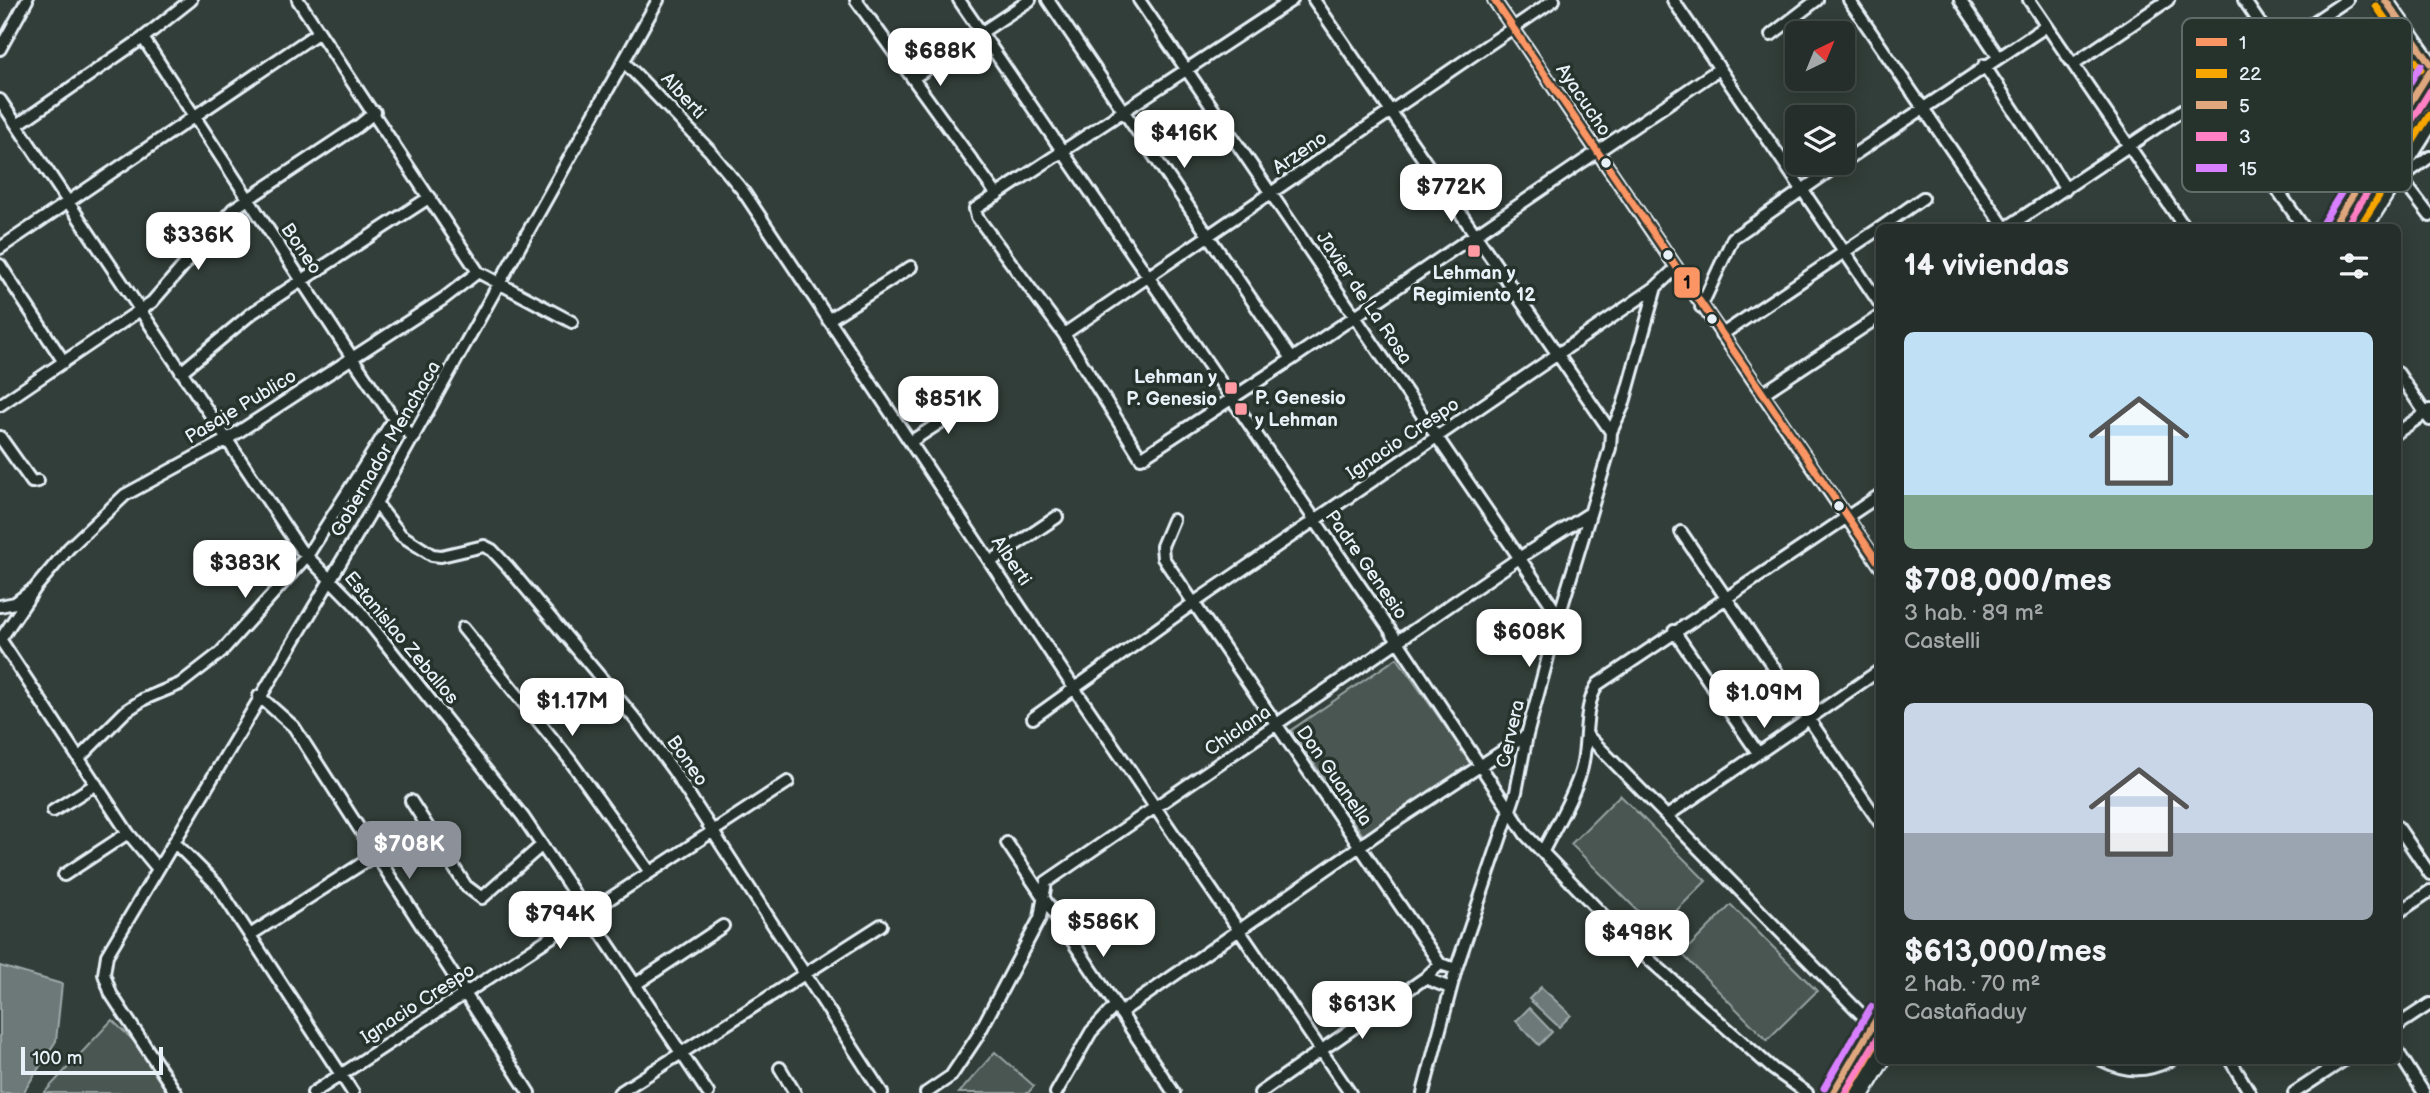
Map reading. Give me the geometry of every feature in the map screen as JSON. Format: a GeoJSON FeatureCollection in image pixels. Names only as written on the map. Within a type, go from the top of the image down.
{"type":"FeatureCollection","features":[{"type":"Feature","properties":{"kind":"main road"},"geometry":{"type":"LineString","coordinates":[[2412,101],[2430,71]]}},
{"type":"Feature","properties":{"kind":"main road"},"geometry":{"type":"LineString","coordinates":[[2412,152],[2430,120]]}},
{"type":"Feature","properties":{"kind":"main road"},"geometry":{"type":"LineString","coordinates":[[2335,224],[2355,192]]}},
{"type":"Feature","properties":{"kind":"main road"},"geometry":{"type":"LineString","coordinates":[[2365,224],[2387,192]]}},
{"type":"Feature","properties":{"kind":"main road"},"geometry":{"type":"LineString","coordinates":[[1833,1093],[1876,1017]]}},
{"type":"Feature","properties":{"kind":"main road"},"geometry":{"type":"LineString","coordinates":[[1860,1093],[1877,1064]]}},
{"type":"Feature","properties":{"kind":"street"},"geometry":{"type":"LineString","coordinates":[[0,49],[27,0]]}},
{"type":"Feature","properties":{"kind":"street"},"geometry":{"type":"LineString","coordinates":[[17,125],[143,38],[191,0]]}},
{"type":"Feature","properties":{"kind":"street"},"geometry":{"type":"LineString","coordinates":[[298,0],[478,272],[572,322]]}},
{"type":"Feature","properties":{"kind":"street"},"geometry":{"type":"LineString","coordinates":[[306,12],[312,0]]}},
{"type":"Feature","properties":{"kind":"street","name":"Gobernador Menchaca"},"geometry":{"type":"LineString","coordinates":[[176,1093],[107,985],[104,974],[107,954],[414,438],[658,0]]}},
{"type":"Feature","properties":{"kind":"street"},"geometry":{"type":"LineString","coordinates":[[856,0],[997,195]]}},
{"type":"Feature","properties":{"kind":"street","name":"Padre Genesio"},"geometry":{"type":"LineString","coordinates":[[959,0],[1510,806],[1526,835],[1627,940],[1773,1069],[1807,1093]]}},
{"type":"Feature","properties":{"kind":"street"},"geometry":{"type":"LineString","coordinates":[[913,78],[1030,0]]}},
{"type":"Feature","properties":{"kind":"street"},"geometry":{"type":"LineString","coordinates":[[1048,0],[1292,359]]}},
{"type":"Feature","properties":{"kind":"street","name":"Javier de La Rosa"},"geometry":{"type":"LineString","coordinates":[[1139,0],[1559,615]]}},
{"type":"Feature","properties":{"kind":"street"},"geometry":{"type":"LineString","coordinates":[[1292,0],[1125,113],[975,209],[977,217],[1064,334],[1141,458],[1292,359],[1719,69]]}},
{"type":"Feature","properties":{"kind":"street"},"geometry":{"type":"LineString","coordinates":[[1314,0],[1611,432]]}},
{"type":"Feature","properties":{"kind":"street","name":"Ayacucho"},"geometry":{"type":"LineString","coordinates":[[1494,0],[1876,560]]}},
{"type":"Feature","properties":{"kind":"street","name":"Arzeno"},"geometry":{"type":"LineString","coordinates":[[1064,334],[1554,0]]}},
{"type":"Feature","properties":{"kind":"street"},"geometry":{"type":"LineString","coordinates":[[1673,0],[1876,298]]}},
{"type":"Feature","properties":{"kind":"street"},"geometry":{"type":"LineString","coordinates":[[1770,34],[1817,0]]}},
{"type":"Feature","properties":{"kind":"street"},"geometry":{"type":"LineString","coordinates":[[1849,0],[2003,224]]}},
{"type":"Feature","properties":{"kind":"street"},"geometry":{"type":"LineString","coordinates":[[1960,0],[1998,56]]}},
{"type":"Feature","properties":{"kind":"street"},"geometry":{"type":"LineString","coordinates":[[2029,0],[2182,224]]}},
{"type":"Feature","properties":{"kind":"street"},"geometry":{"type":"LineString","coordinates":[[2073,64],[2168,0]]}},
{"type":"Feature","properties":{"kind":"street"},"geometry":{"type":"LineString","coordinates":[[2244,0],[2257,18]]}},
{"type":"Feature","properties":{"kind":"street"},"geometry":{"type":"LineString","coordinates":[[2320,18],[2347,0]]}},
{"type":"Feature","properties":{"kind":"street"},"geometry":{"type":"LineString","coordinates":[[2385,0],[2398,18]]}},
{"type":"Feature","properties":{"kind":"street"},"geometry":{"type":"LineString","coordinates":[[1855,153],[2045,27]]}},
{"type":"Feature","properties":{"kind":"street"},"geometry":{"type":"LineString","coordinates":[[0,248],[319,32]]}},
{"type":"Feature","properties":{"kind":"street","name":"Boneo"},"geometry":{"type":"LineString","coordinates":[[143,38],[192,117],[353,359],[394,418],[414,438]]}},
{"type":"Feature","properties":{"kind":"street"},"geometry":{"type":"LineString","coordinates":[[2412,38],[2430,63]]}},
{"type":"Feature","properties":{"kind":"street","name":"Alberti"},"geometry":{"type":"LineString","coordinates":[[625,62],[710,150],[738,184],[1074,688],[1350,1093]]}},
{"type":"Feature","properties":{"kind":"street"},"geometry":{"type":"LineString","coordinates":[[1984,65],[2066,189]]}},
{"type":"Feature","properties":{"kind":"street","name":"Estanislao Zeballos"},"geometry":{"type":"LineString","coordinates":[[0,100],[226,440],[307,556],[355,606],[542,845],[708,1093]]}},
{"type":"Feature","properties":{"kind":"street"},"geometry":{"type":"LineString","coordinates":[[0,405],[152,302],[222,221],[246,199],[358,127],[374,112]]}},
{"type":"Feature","properties":{"kind":"street"},"geometry":{"type":"LineString","coordinates":[[2012,224],[2182,112]]}},
{"type":"Feature","properties":{"kind":"street"},"geometry":{"type":"LineString","coordinates":[[2412,167],[2430,156]]}},
{"type":"Feature","properties":{"kind":"street"},"geometry":{"type":"LineString","coordinates":[[1701,307],[1733,238],[1823,175]]}},
{"type":"Feature","properties":{"kind":"street"},"geometry":{"type":"LineString","coordinates":[[2412,190],[2428,209]]}},
{"type":"Feature","properties":{"kind":"street"},"geometry":{"type":"LineString","coordinates":[[2279,192],[2301,224]]}},
{"type":"Feature","properties":{"kind":"street"},"geometry":{"type":"LineString","coordinates":[[181,372],[251,313],[430,197]]}},
{"type":"Feature","properties":{"kind":"street"},"geometry":{"type":"LineString","coordinates":[[1886,224],[1923,198]]}},
{"type":"Feature","properties":{"kind":"street"},"geometry":{"type":"LineString","coordinates":[[1721,335],[1876,231]]}},
{"type":"Feature","properties":{"kind":"street"},"geometry":{"type":"LineString","coordinates":[[0,265],[64,362]]}},
{"type":"Feature","properties":{"kind":"street"},"geometry":{"type":"LineString","coordinates":[[828,320],[911,267]]}},
{"type":"Feature","properties":{"kind":"street"},"geometry":{"type":"LineString","coordinates":[[1656,287],[1675,269]]}},
{"type":"Feature","properties":{"kind":"street","name":"Pasaje Publico"},"geometry":{"type":"LineString","coordinates":[[0,640],[36,587],[69,548],[125,495],[226,440],[353,359],[478,272]]}},
{"type":"Feature","properties":{"kind":"street","name":"Ignacio Crespo"},"geometry":{"type":"LineString","coordinates":[[1033,718],[1192,604],[1656,287]]}},
{"type":"Feature","properties":{"kind":"street","name":"Cervera"},"geometry":{"type":"LineString","coordinates":[[1423,1093],[1450,988],[1510,806],[1559,615],[1610,448],[1611,432],[1623,406],[1656,287]]}},
{"type":"Feature","properties":{"kind":"street"},"geometry":{"type":"LineString","coordinates":[[1762,394],[1876,319]]}},
{"type":"Feature","properties":{"kind":"street"},"geometry":{"type":"LineString","coordinates":[[2401,377],[2429,414],[2401,430]]}},
{"type":"Feature","properties":{"kind":"street"},"geometry":{"type":"LineString","coordinates":[[910,442],[970,403]]}},
{"type":"Feature","properties":{"kind":"street"},"geometry":{"type":"LineString","coordinates":[[79,758],[126,711],[201,671],[307,556],[394,418]]}},
{"type":"Feature","properties":{"kind":"street"},"geometry":{"type":"LineString","coordinates":[[0,437],[23,473],[32,482],[38,481]]}},
{"type":"Feature","properties":{"kind":"street"},"geometry":{"type":"LineString","coordinates":[[1543,851],[1580,774],[1588,736],[1589,704],[1598,684],[1876,498]]}},
{"type":"Feature","properties":{"kind":"street","name":"Boneo"},"geometry":{"type":"LineString","coordinates":[[376,503],[401,534],[432,555],[441,556],[484,546],[492,550],[637,721],[714,831],[882,1093]]}},
{"type":"Feature","properties":{"kind":"street","name":"Chiclana"},"geometry":{"type":"LineString","coordinates":[[926,1093],[951,1076],[976,1037],[1040,918],[1046,883],[1519,558],[1590,513]]}},
{"type":"Feature","properties":{"kind":"street"},"geometry":{"type":"LineString","coordinates":[[990,562],[1057,517]]}},
{"type":"Feature","properties":{"kind":"street","name":"Don Guanella"},"geometry":{"type":"LineString","coordinates":[[1173,520],[1161,553],[1192,604],[1361,845],[1440,964]]}},
{"type":"Feature","properties":{"kind":"street"},"geometry":{"type":"LineString","coordinates":[[1681,532],[1876,817]]}},
{"type":"Feature","properties":{"kind":"street","name":"Pasaje Publico"},"geometry":{"type":"LineString","coordinates":[[0,606],[15,603],[36,587]]}},
{"type":"Feature","properties":{"kind":"street"},"geometry":{"type":"LineString","coordinates":[[463,628],[569,759],[650,872]]}},
{"type":"Feature","properties":{"kind":"street"},"geometry":{"type":"LineString","coordinates":[[1674,631],[1758,753]]}},
{"type":"Feature","properties":{"kind":"street"},"geometry":{"type":"LineString","coordinates":[[0,640],[128,833],[158,869]]}},
{"type":"Feature","properties":{"kind":"street"},"geometry":{"type":"LineString","coordinates":[[1667,816],[1876,673]]}},
{"type":"Feature","properties":{"kind":"street"},"geometry":{"type":"LineString","coordinates":[[259,696],[294,727],[374,856],[530,1093]]}},
{"type":"Feature","properties":{"kind":"street"},"geometry":{"type":"LineString","coordinates":[[1056,1093],[1091,1032],[1117,1009],[1527,735]]}},
{"type":"Feature","properties":{"kind":"street"},"geometry":{"type":"LineString","coordinates":[[1588,736],[1860,1013],[1876,1017]]}},
{"type":"Feature","properties":{"kind":"street","name":"Ignacio Crespo"},"geometry":{"type":"LineString","coordinates":[[313,1093],[788,782]]}},
{"type":"Feature","properties":{"kind":"street"},"geometry":{"type":"LineString","coordinates":[[53,811],[96,784]]}},
{"type":"Feature","properties":{"kind":"street"},"geometry":{"type":"LineString","coordinates":[[411,802],[466,886],[482,898],[542,845]]}},
{"type":"Feature","properties":{"kind":"street"},"geometry":{"type":"LineString","coordinates":[[2401,831],[2430,874]]}},
{"type":"Feature","properties":{"kind":"street"},"geometry":{"type":"LineString","coordinates":[[64,875],[128,833]]}},
{"type":"Feature","properties":{"kind":"street"},"geometry":{"type":"LineString","coordinates":[[174,842],[211,878],[353,1093]]}},
{"type":"Feature","properties":{"kind":"street"},"geometry":{"type":"LineString","coordinates":[[1007,843],[1174,1093]]}},
{"type":"Feature","properties":{"kind":"street"},"geometry":{"type":"LineString","coordinates":[[250,935],[374,856]]}},
{"type":"Feature","properties":{"kind":"street"},"geometry":{"type":"LineString","coordinates":[[2401,912],[2430,891]]}},
{"type":"Feature","properties":{"kind":"street"},"geometry":{"type":"LineString","coordinates":[[619,1093],[881,925]]}},
{"type":"Feature","properties":{"kind":"street"},"geometry":{"type":"LineString","coordinates":[[636,984],[723,926]]}},
{"type":"Feature","properties":{"kind":"street"},"geometry":{"type":"LineString","coordinates":[[1260,1093],[1425,978],[1440,964],[1456,969]]}},
{"type":"Feature","properties":{"kind":"street"},"geometry":{"type":"LineString","coordinates":[[1425,978],[1450,988]]}},
{"type":"Feature","properties":{"kind":"street"},"geometry":{"type":"LineString","coordinates":[[2401,1023],[2430,1004]]}},
{"type":"Feature","properties":{"kind":"street"},"geometry":{"type":"LineString","coordinates":[[2401,1057],[2424,1093]]}},
{"type":"Feature","properties":{"kind":"street"},"geometry":{"type":"LineString","coordinates":[[2114,1064],[2131,1070],[2149,1070],[2162,1064]]}},
{"type":"Feature","properties":{"kind":"street"},"geometry":{"type":"LineString","coordinates":[[2232,1064],[2250,1093]]}},
{"type":"Feature","properties":{"kind":"street"},"geometry":{"type":"LineString","coordinates":[[2294,1093],[2338,1064]]}},
{"type":"Feature","properties":{"kind":"street"},"geometry":{"type":"LineString","coordinates":[[780,1068],[795,1093]]}},
{"type":"Feature","properties":{"kind":"shaded area"},"geometry":{"type":"Polygon","coordinates":[[[1397,658],[1472,764],[1364,837],[1291,730],[1397,658]]]}},
{"type":"Feature","properties":{"kind":"shaded area"},"geometry":{"type":"Polygon","coordinates":[[[1620,795],[1706,881],[1657,930],[1571,844],[1620,795]]]}},
{"type":"Feature","properties":{"kind":"shaded area"},"geometry":{"type":"Polygon","coordinates":[[[1731,905],[1817,991],[1767,1040],[1682,954],[1731,905]]]}},
{"type":"Feature","properties":{"kind":"shaded area"},"geometry":{"type":"Polygon","coordinates":[[[0,966],[62,984],[56,1041],[23,1093],[0,1093],[0,966]]]}},
{"type":"Feature","properties":{"kind":"shaded area"},"geometry":{"type":"Polygon","coordinates":[[[1541,987],[1571,1015],[1559,1027],[1529,999],[1541,987]]]}},
{"type":"Feature","properties":{"kind":"shaded area"},"geometry":{"type":"Polygon","coordinates":[[[1529,1008],[1552,1032],[1539,1045],[1516,1021],[1529,1008]]]}},
{"type":"Feature","properties":{"kind":"shaded area"},"geometry":{"type":"Polygon","coordinates":[[[112,1020],[135,1042],[168,1093],[44,1093],[112,1020]]]}},
{"type":"Feature","properties":{"kind":"shaded area"},"geometry":{"type":"Polygon","coordinates":[[[995,1052],[1034,1086],[1028,1093],[959,1093],[995,1052]]]}},
{"type":"Feature","properties":{"kind":"transit line","name":"1"},"geometry":{"type":"LineString","coordinates":[[1494,0],[1876,559]]}},
{"type":"Feature","properties":{"kind":"transit line","name":"5"},"geometry":{"type":"LineString","coordinates":[[2385,0],[2398,18]]}},
{"type":"Feature","properties":{"kind":"transit line","name":"22"},"geometry":{"type":"LineString","coordinates":[[2376,6],[2385,18]]}},
{"type":"Feature","properties":{"kind":"transit line","name":"5"},"geometry":{"type":"LineString","coordinates":[[2412,38],[2430,63]]}},
{"type":"Feature","properties":{"kind":"transit line","name":"22"},"geometry":{"type":"LineString","coordinates":[[2412,56],[2421,69]]}},
{"type":"Feature","properties":{"kind":"transit line","name":"15"},"geometry":{"type":"LineString","coordinates":[[2412,79],[2421,65]]}},
{"type":"Feature","properties":{"kind":"transit line","name":"5"},"geometry":{"type":"LineString","coordinates":[[2412,100],[2430,71]]}},
{"type":"Feature","properties":{"kind":"transit line","name":"3"},"geometry":{"type":"LineString","coordinates":[[2412,120],[2430,91]]}},
{"type":"Feature","properties":{"kind":"transit line","name":"22"},"geometry":{"type":"LineString","coordinates":[[2412,143],[2430,114]]}},
{"type":"Feature","properties":{"kind":"transit line","name":"15"},"geometry":{"type":"LineString","coordinates":[[2323,222],[2342,192]]}},
{"type":"Feature","properties":{"kind":"transit line","name":"5"},"geometry":{"type":"LineString","coordinates":[[2334,224],[2354,192]]}},
{"type":"Feature","properties":{"kind":"transit line","name":"3"},"geometry":{"type":"LineString","coordinates":[[2347,224],[2367,192]]}},
{"type":"Feature","properties":{"kind":"transit line","name":"22"},"geometry":{"type":"LineString","coordinates":[[2361,224],[2381,192]]}},
{"type":"Feature","properties":{"kind":"transit line","name":"15"},"geometry":{"type":"LineString","coordinates":[[1824,1088],[1871,1007]]}},
{"type":"Feature","properties":{"kind":"transit line","name":"5"},"geometry":{"type":"LineString","coordinates":[[1833,1093],[1876,1020]]}},
{"type":"Feature","properties":{"kind":"transit line","name":"3"},"geometry":{"type":"LineString","coordinates":[[1845,1093],[1876,1041]]}},
{"type":"Feature","properties":{"kind":"transit line","name":"1"},"geometry":{"type":"LineString","coordinates":[[1847,1093],[1876,1044]]}},
{"type":"Feature","properties":{"kind":"place","name":"Lehman y Regimiento 12"},"geometry":{"type":"Point","coordinates":[1474,251]}},
{"type":"Feature","properties":{"kind":"place","name":"Lehman y P. Genesio"},"geometry":{"type":"Point","coordinates":[1231,388]}},
{"type":"Feature","properties":{"kind":"place","name":"P. Genesio y Lehman"},"geometry":{"type":"Point","coordinates":[1241,409]}}]}
